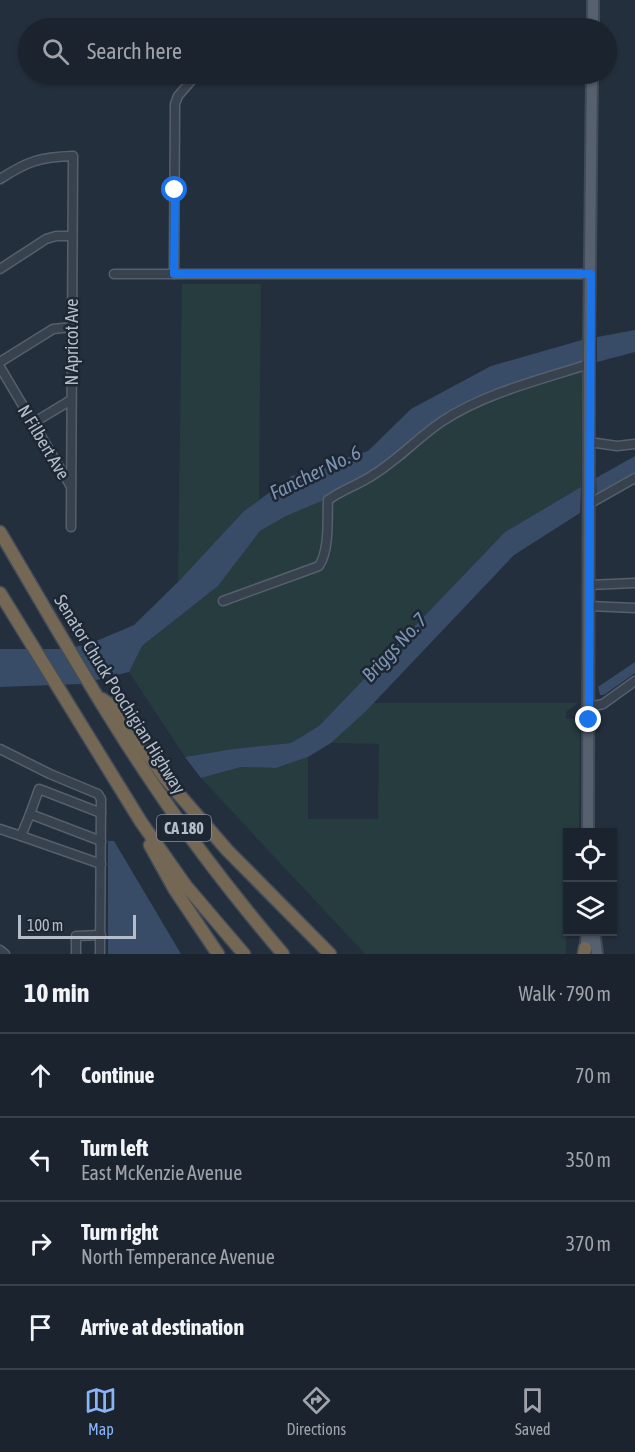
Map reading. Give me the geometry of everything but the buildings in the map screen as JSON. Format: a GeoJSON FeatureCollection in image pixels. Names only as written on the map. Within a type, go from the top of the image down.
{"type":"FeatureCollection","features":[{"type":"Feature","properties":{"kind":"highway","name":"Senator Chuck Poochigian Highway"},"geometry":{"type":"LineString","coordinates":[[0,532],[96,694],[178,820],[231,892],[283,954]]}},
{"type":"Feature","properties":{"kind":"highway","name":"CA 180"},"geometry":{"type":"LineString","coordinates":[[0,593],[141,822],[186,886],[244,954]]}},
{"type":"Feature","properties":{"kind":"highway"},"geometry":{"type":"LineString","coordinates":[[96,694],[115,708],[164,777],[227,850],[330,954]]}},
{"type":"Feature","properties":{"kind":"highway"},"geometry":{"type":"LineString","coordinates":[[141,822],[151,848],[175,890],[218,954]]}},
{"type":"Feature","properties":{"kind":"main road"},"geometry":{"type":"LineString","coordinates":[[593,0],[593,18]]}},
{"type":"Feature","properties":{"kind":"main road"},"geometry":{"type":"LineString","coordinates":[[588,828],[592,84]]}},
{"type":"Feature","properties":{"kind":"main road"},"geometry":{"type":"LineString","coordinates":[[586,936],[588,952]]}},
{"type":"Feature","properties":{"kind":"main road"},"geometry":{"type":"LineString","coordinates":[[588,952],[593,936]]}},
{"type":"Feature","properties":{"kind":"street"},"geometry":{"type":"LineString","coordinates":[[174,274],[175,104],[178,96],[188,84]]}},
{"type":"Feature","properties":{"kind":"street","name":"N Apricot Ave"},"geometry":{"type":"LineString","coordinates":[[0,179],[26,163],[50,157],[73,156],[71,527]]}},
{"type":"Feature","properties":{"kind":"street"},"geometry":{"type":"LineString","coordinates":[[0,269],[46,239],[56,236],[72,236]]}},
{"type":"Feature","properties":{"kind":"street"},"geometry":{"type":"LineString","coordinates":[[114,274],[591,274]]}},
{"type":"Feature","properties":{"kind":"street"},"geometry":{"type":"LineString","coordinates":[[0,362],[52,329],[72,327]]}},
{"type":"Feature","properties":{"kind":"street"},"geometry":{"type":"LineString","coordinates":[[223,602],[319,566],[326,549],[328,500],[381,470],[439,423],[479,402],[589,360]]}},
{"type":"Feature","properties":{"kind":"street","name":"N Filbert Ave"},"geometry":{"type":"LineString","coordinates":[[0,367],[70,485]]}},
{"type":"Feature","properties":{"kind":"street"},"geometry":{"type":"LineString","coordinates":[[33,423],[71,400]]}},
{"type":"Feature","properties":{"kind":"street"},"geometry":{"type":"LineString","coordinates":[[589,442],[617,446],[635,444]]}},
{"type":"Feature","properties":{"kind":"street"},"geometry":{"type":"LineString","coordinates":[[589,504],[635,478]]}},
{"type":"Feature","properties":{"kind":"street"},"geometry":{"type":"LineString","coordinates":[[589,585],[635,584]]}},
{"type":"Feature","properties":{"kind":"street"},"geometry":{"type":"LineString","coordinates":[[589,606],[635,608]]}},
{"type":"Feature","properties":{"kind":"street"},"geometry":{"type":"LineString","coordinates":[[589,707],[603,704],[635,681]]}},
{"type":"Feature","properties":{"kind":"street"},"geometry":{"type":"LineString","coordinates":[[0,749],[50,774],[98,794],[101,800],[100,954]]}},
{"type":"Feature","properties":{"kind":"street"},"geometry":{"type":"LineString","coordinates":[[21,836],[39,789],[101,813]]}},
{"type":"Feature","properties":{"kind":"street"},"geometry":{"type":"LineString","coordinates":[[30,814],[101,841]]}},
{"type":"Feature","properties":{"kind":"street"},"geometry":{"type":"LineString","coordinates":[[0,829],[101,864]]}},
{"type":"Feature","properties":{"kind":"street"},"geometry":{"type":"LineString","coordinates":[[76,954],[76,936],[100,935]]}},
{"type":"Feature","properties":{"kind":"street"},"geometry":{"type":"LineString","coordinates":[[0,950],[5,954]]}},
{"type":"Feature","properties":{"kind":"green space"},"geometry":{"type":"Polygon","coordinates":[[[182,284],[261,284],[259,500],[244,511],[178,582],[182,284]]]}},
{"type":"Feature","properties":{"kind":"green space"},"geometry":{"type":"Polygon","coordinates":[[[582,369],[581,487],[505,532],[319,726],[291,743],[185,757],[129,672],[142,646],[218,586],[260,531],[481,403],[582,369]]]}},
{"type":"Feature","properties":{"kind":"green space"},"geometry":{"type":"Polygon","coordinates":[[[373,703],[578,703],[566,712],[566,719],[580,718],[579,828],[563,828],[563,936],[566,936],[566,954],[365,954],[201,778],[241,767],[276,768],[308,757],[308,819],[378,819],[379,744],[331,743],[373,703]]]}},
{"type":"Feature","properties":{"kind":"water"},"geometry":{"type":"Polygon","coordinates":[[[635,330],[635,352],[597,362],[597,337],[635,330]]]}},
{"type":"Feature","properties":{"kind":"water","name":"Fancher No. 6"},"geometry":{"type":"Polygon","coordinates":[[[582,340],[582,369],[481,403],[440,425],[405,459],[371,480],[286,516],[260,531],[218,586],[142,646],[129,672],[80,684],[0,687],[0,649],[59,649],[87,645],[134,625],[178,582],[244,511],[292,476],[368,451],[411,409],[491,366],[582,340]]]}},
{"type":"Feature","properties":{"kind":"water"},"geometry":{"type":"Polygon","coordinates":[[[635,456],[635,479],[597,502],[596,478],[635,456]]]}},
{"type":"Feature","properties":{"kind":"water"},"geometry":{"type":"Polygon","coordinates":[[[581,487],[580,513],[514,555],[366,711],[331,743],[308,757],[276,768],[241,767],[201,778],[185,757],[291,743],[319,726],[505,532],[581,487]]]}},
{"type":"Feature","properties":{"kind":"water"},"geometry":{"type":"Polygon","coordinates":[[[635,662],[635,673],[604,695],[600,695],[598,687],[635,662]]]}},
{"type":"Feature","properties":{"kind":"water"},"geometry":{"type":"Polygon","coordinates":[[[108,841],[114,841],[181,954],[108,954],[108,841]]]}},
{"type":"Feature","properties":{"kind":"route"},"geometry":{"type":"LineString","coordinates":[[175,190],[174,274],[591,274],[589,720]]}},
{"type":"Feature","properties":{"kind":"water label","name":"Briggs No. 7"},"geometry":{"type":"Point","coordinates":[394,647]}}]}
